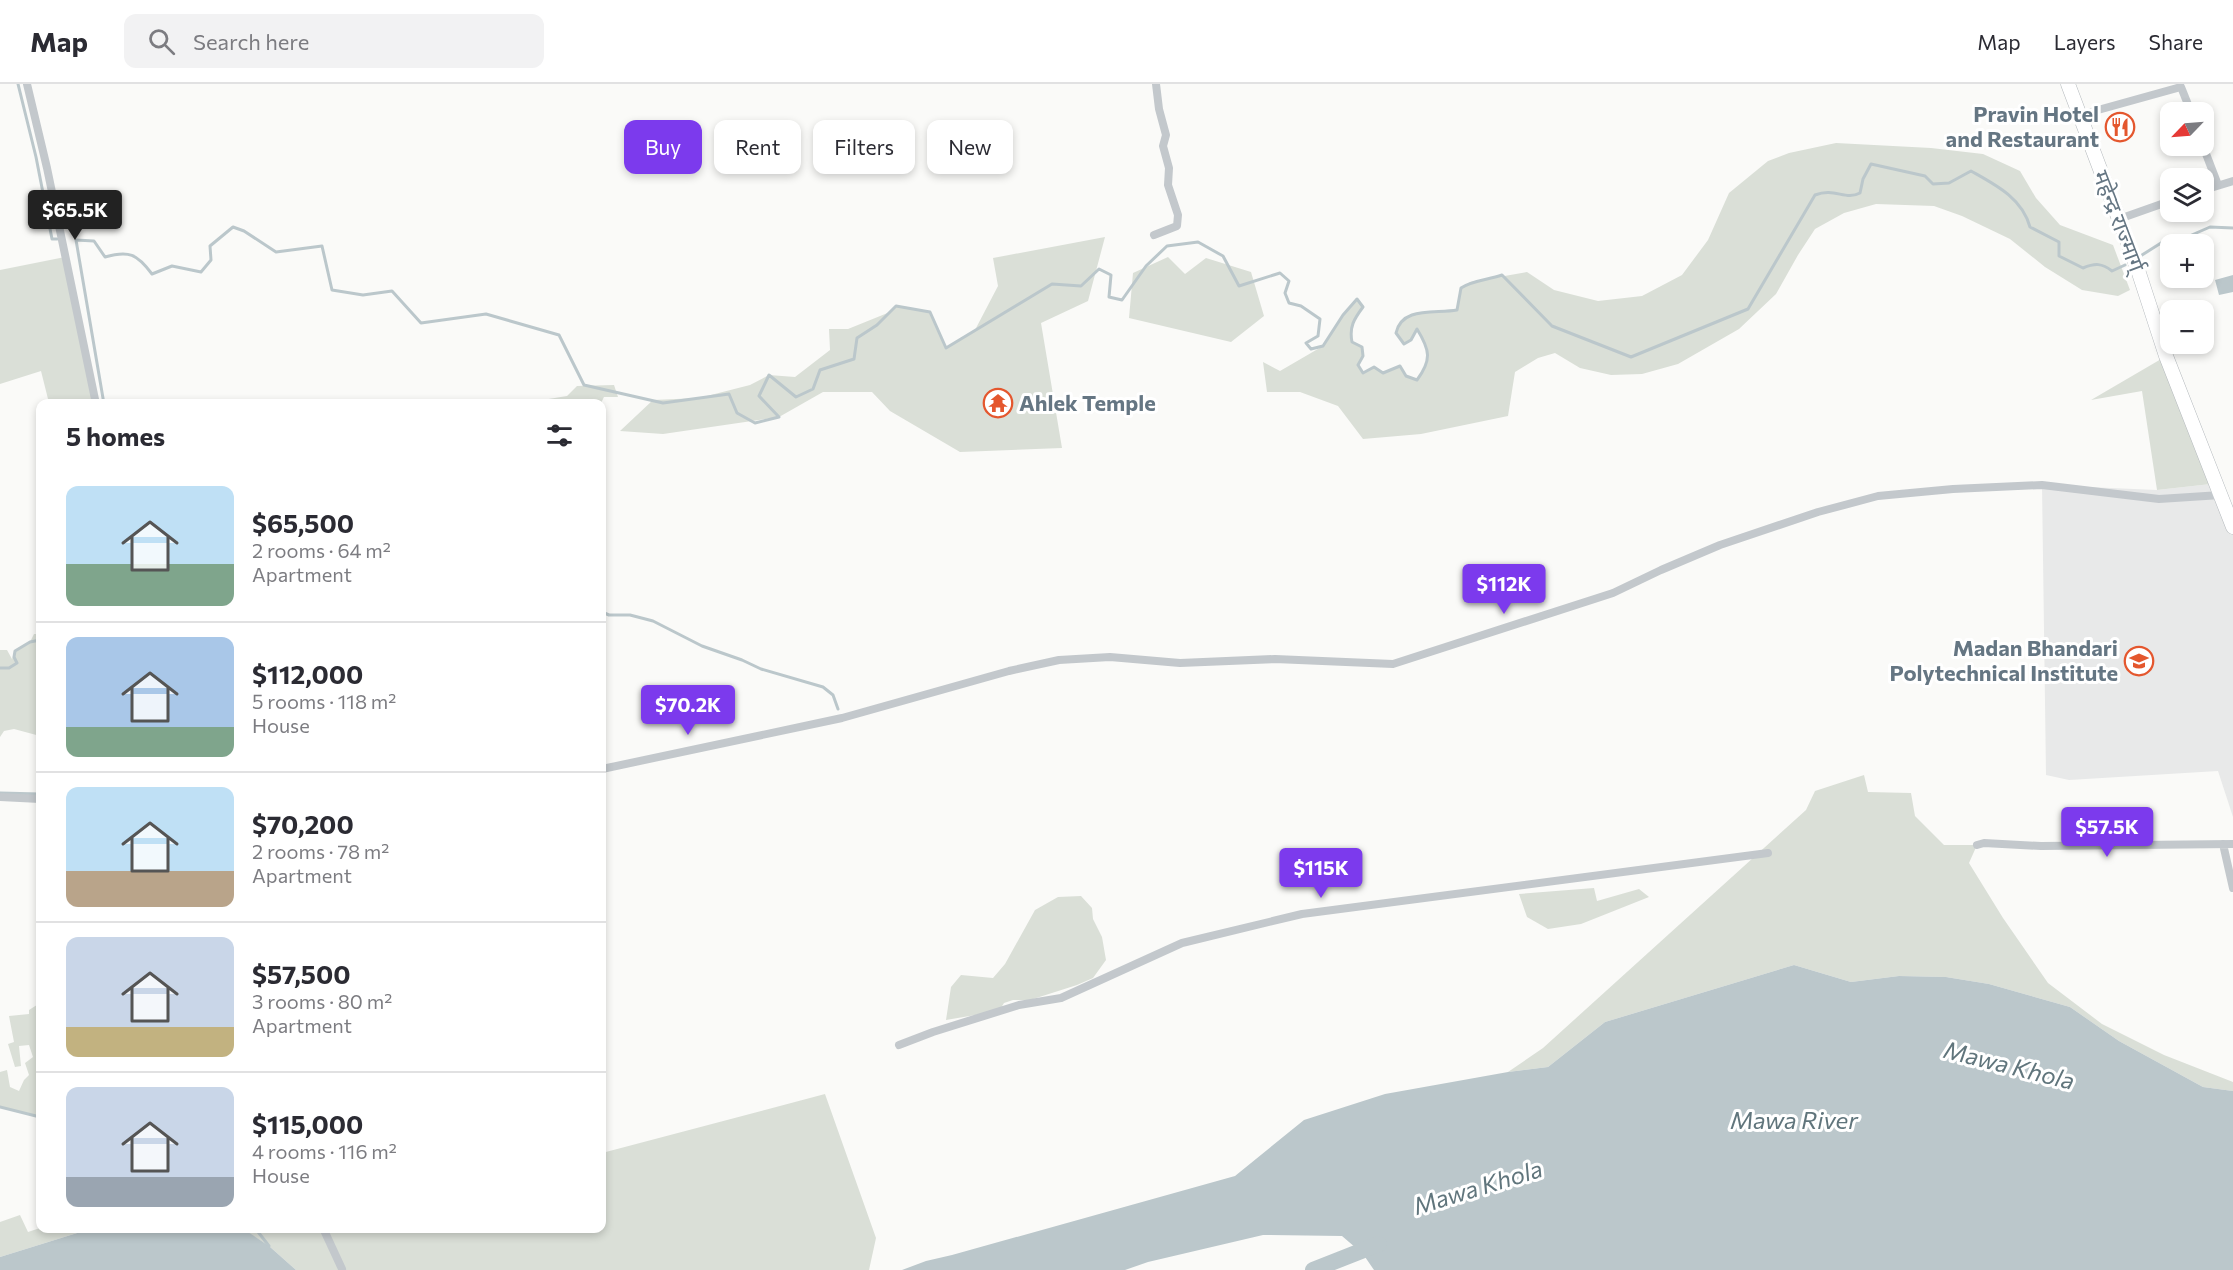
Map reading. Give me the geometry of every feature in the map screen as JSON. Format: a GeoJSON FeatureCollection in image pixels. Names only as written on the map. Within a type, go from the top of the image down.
{"type":"FeatureCollection","features":[{"type":"Feature","properties":{"kind":"highway","name":"महेन्द्र राज्मार्ग्"},"geometry":{"type":"LineString","coordinates":[[2068,84],[2137,267],[2166,356],[2233,527]]}},
{"type":"Feature","properties":{"kind":"street"},"geometry":{"type":"LineString","coordinates":[[27,84],[95,399]]}},
{"type":"Feature","properties":{"kind":"street"},"geometry":{"type":"LineString","coordinates":[[1154,235],[1177,226],[1178,215],[1168,185],[1169,168],[1163,146],[1166,135],[1159,109],[1156,84]]}},
{"type":"Feature","properties":{"kind":"street"},"geometry":{"type":"LineString","coordinates":[[2080,115],[2191,84]]}},
{"type":"Feature","properties":{"kind":"street"},"geometry":{"type":"LineString","coordinates":[[2181,85],[2187,102]]}},
{"type":"Feature","properties":{"kind":"street"},"geometry":{"type":"LineString","coordinates":[[2207,156],[2218,185]]}},
{"type":"Feature","properties":{"kind":"street"},"geometry":{"type":"LineString","coordinates":[[2214,186],[2233,181]]}},
{"type":"Feature","properties":{"kind":"street"},"geometry":{"type":"LineString","coordinates":[[2119,219],[2160,205]]}},
{"type":"Feature","properties":{"kind":"street"},"geometry":{"type":"LineString","coordinates":[[606,769],[842,718],[1009,671],[1059,660],[1110,657],[1180,663],[1275,659],[1393,664],[1612,593],[1720,544],[1818,512],[1878,496],[1953,489],[2042,485],[2159,499],[2221,495]]}},
{"type":"Feature","properties":{"kind":"street"},"geometry":{"type":"LineString","coordinates":[[0,797],[36,799]]}},
{"type":"Feature","properties":{"kind":"street"},"geometry":{"type":"LineString","coordinates":[[1977,845],[1984,843],[2041,846],[2233,844]]}},
{"type":"Feature","properties":{"kind":"street"},"geometry":{"type":"LineString","coordinates":[[2223,844],[2233,888]]}},
{"type":"Feature","properties":{"kind":"street"},"geometry":{"type":"LineString","coordinates":[[899,1045],[1019,1005],[1061,998],[1182,943],[1302,914],[1768,853]]}},
{"type":"Feature","properties":{"kind":"street"},"geometry":{"type":"LineString","coordinates":[[325,1233],[342,1269]]}},
{"type":"Feature","properties":{"kind":"shaded area"},"geometry":{"type":"Polygon","coordinates":[[[1836,143],[1931,148],[1983,154],[2020,171],[2036,198],[2060,225],[2113,245],[2130,290],[2118,296],[2082,290],[2045,267],[2010,239],[1962,216],[1934,206],[1876,204],[1844,213],[1815,229],[1776,294],[1739,329],[1678,364],[1642,374],[1611,375],[1580,368],[1555,353],[1538,358],[1515,372],[1508,416],[1421,434],[1363,439],[1338,406],[1300,392],[1267,392],[1263,362],[1280,371],[1323,346],[1343,315],[1357,299],[1363,307],[1353,324],[1351,337],[1352,342],[1362,347],[1363,356],[1358,365],[1363,373],[1374,367],[1383,373],[1400,366],[1406,376],[1417,380],[1427,361],[1426,349],[1417,330],[1411,340],[1404,344],[1396,333],[1399,324],[1412,315],[1420,313],[1457,310],[1461,288],[1470,282],[1527,272],[1554,290],[1598,301],[1642,296],[1682,275],[1708,240],[1729,193],[1768,161],[1789,153],[1836,143]]]}},
{"type":"Feature","properties":{"kind":"shaded area"},"geometry":{"type":"Polygon","coordinates":[[[1105,237],[1088,301],[1041,323],[1062,448],[960,452],[890,411],[872,392],[823,392],[779,417],[663,434],[620,431],[653,400],[699,398],[750,385],[769,375],[795,377],[830,350],[829,329],[848,329],[890,312],[896,306],[930,312],[946,348],[975,330],[998,286],[993,258],[1105,237]]]}},
{"type":"Feature","properties":{"kind":"shaded area"},"geometry":{"type":"Polygon","coordinates":[[[65,257],[95,399],[48,399],[41,371],[0,384],[0,270],[65,257]]]}},
{"type":"Feature","properties":{"kind":"shaded area"},"geometry":{"type":"Polygon","coordinates":[[[1168,257],[1185,274],[1206,258],[1251,272],[1264,316],[1231,342],[1129,318],[1133,273],[1168,257]]]}},
{"type":"Feature","properties":{"kind":"shaded area"},"geometry":{"type":"Polygon","coordinates":[[[2168,355],[2220,483],[2157,490],[2142,391],[2091,400],[2168,355]]]}},
{"type":"Feature","properties":{"kind":"shaded area"},"geometry":{"type":"Polygon","coordinates":[[[614,385],[618,397],[549,399],[567,396],[577,386],[614,385]]]}},
{"type":"Feature","properties":{"kind":"shaded area","name":"Madan Bhandari Polytechnical Institute"},"geometry":{"type":"Polygon","coordinates":[[[2220,483],[2233,519],[2233,817],[2218,771],[2069,780],[2046,775],[2042,485],[2157,490],[2220,483]]]}},
{"type":"Feature","properties":{"kind":"shaded area"},"geometry":{"type":"Polygon","coordinates":[[[36,634],[36,735],[14,729],[4,731],[0,737],[0,650],[7,650],[12,659],[15,651],[30,642],[36,634]]]}},
{"type":"Feature","properties":{"kind":"shaded area"},"geometry":{"type":"Polygon","coordinates":[[[1864,775],[1868,792],[1911,793],[1915,816],[1944,845],[1977,845],[1969,863],[2003,918],[2048,983],[2102,1024],[2164,1055],[2233,1082],[2233,1091],[2203,1087],[2119,1041],[2070,1007],[1989,984],[1946,977],[1899,976],[1851,982],[1794,965],[1605,1022],[1548,1067],[1508,1072],[1543,1048],[1806,810],[1815,791],[1864,775]]]}},
{"type":"Feature","properties":{"kind":"shaded area"},"geometry":{"type":"Polygon","coordinates":[[[1594,888],[1597,901],[1639,889],[1649,897],[1581,924],[1548,929],[1527,917],[1519,894],[1594,888]]]}},
{"type":"Feature","properties":{"kind":"shaded area"},"geometry":{"type":"Polygon","coordinates":[[[1081,896],[1092,908],[1093,919],[1102,937],[1106,960],[1093,978],[1030,1000],[1013,1000],[1004,1003],[999,1011],[946,1020],[951,987],[961,975],[993,978],[1005,964],[1035,910],[1058,897],[1081,896]]]}},
{"type":"Feature","properties":{"kind":"shaded area"},"geometry":{"type":"Polygon","coordinates":[[[36,1006],[36,1116],[0,1107],[0,1072],[7,1070],[10,1087],[19,1091],[29,1075],[25,1063],[33,1057],[29,1045],[19,1046],[21,1066],[15,1067],[8,1044],[14,1042],[9,1016],[29,1014],[29,1010],[36,1006]]]}},
{"type":"Feature","properties":{"kind":"shaded area"},"geometry":{"type":"Polygon","coordinates":[[[825,1094],[876,1238],[869,1270],[296,1270],[269,1246],[248,1233],[606,1233],[606,1152],[825,1094]]]}},
{"type":"Feature","properties":{"kind":"shaded area"},"geometry":{"type":"Polygon","coordinates":[[[20,1215],[28,1232],[36,1229],[36,1233],[77,1233],[0,1257],[0,1222],[20,1215]]]}},
{"type":"Feature","properties":{"kind":"water"},"geometry":{"type":"Polygon","coordinates":[[[2233,275],[2233,292],[2219,295],[2215,280],[2233,275]]]}},
{"type":"Feature","properties":{"kind":"water","name":"Mawa River"},"geometry":{"type":"Polygon","coordinates":[[[1794,965],[1851,982],[1899,976],[1946,977],[1989,984],[2070,1007],[2119,1041],[2203,1087],[2233,1091],[2233,1270],[1374,1270],[1363,1254],[1342,1236],[1263,1235],[1148,1262],[1125,1270],[902,1270],[926,1261],[1235,1176],[1304,1120],[1385,1094],[1548,1067],[1605,1022],[1794,965]]]}},
{"type":"Feature","properties":{"kind":"water"},"geometry":{"type":"Polygon","coordinates":[[[77,1233],[250,1233],[269,1246],[296,1270],[0,1270],[0,1257],[77,1233]]]}},
{"type":"Feature","properties":{"kind":"waterway"},"geometry":{"type":"LineString","coordinates":[[18,84],[36,157],[52,239],[57,239]]}},
{"type":"Feature","properties":{"kind":"waterway"},"geometry":{"type":"LineString","coordinates":[[103,399],[76,240],[94,241],[105,257],[120,254],[132,255],[142,262],[152,274],[172,266],[201,272],[211,260],[210,246],[233,227],[244,231],[276,252],[322,246],[332,290],[363,295],[392,291],[421,323],[486,314],[559,335],[584,385],[663,403],[729,394],[737,413],[755,423],[779,417],[759,396],[769,375],[796,397],[813,389],[820,370],[854,359],[857,338],[877,325],[896,306],[930,312],[946,348],[1052,284],[1081,286],[1099,269],[1111,275],[1109,297],[1122,300],[1146,266],[1167,246],[1198,242],[1223,256],[1239,286],[1280,273],[1289,281],[1285,293],[1289,303],[1301,306],[1320,319],[1318,336],[1306,343],[1311,349],[1323,346],[1343,315],[1357,299],[1363,307],[1353,323],[1351,337],[1352,342],[1362,347],[1363,356],[1358,365],[1363,373],[1374,367],[1383,373],[1400,366],[1406,376],[1417,380],[1427,361],[1427,349],[1417,329],[1411,340],[1404,344],[1396,333],[1399,324],[1412,315],[1420,313],[1457,310],[1461,288],[1502,275],[1552,326],[1631,357],[1748,309],[1815,195],[1828,192],[1849,196],[1860,193],[1863,179],[1871,164],[1925,176],[1933,184],[1949,183],[1971,171],[2007,193],[2021,208],[2030,227],[2059,242],[2059,256],[2083,268],[2098,265],[2105,266],[2112,271],[2125,265]]}},
{"type":"Feature","properties":{"kind":"waterway"},"geometry":{"type":"LineString","coordinates":[[2142,255],[2161,243],[2178,241],[2210,227],[2233,228]]}},
{"type":"Feature","properties":{"kind":"waterway"},"geometry":{"type":"LineString","coordinates":[[606,614],[630,615],[653,621],[702,646],[761,669],[823,687],[833,695],[838,709]]}},
{"type":"Feature","properties":{"kind":"waterway"},"geometry":{"type":"LineString","coordinates":[[0,668],[9,668],[17,663],[14,657],[15,651],[36,641]]}},
{"type":"Feature","properties":{"kind":"waterway"},"geometry":{"type":"LineString","coordinates":[[0,793],[36,794]]}},
{"type":"Feature","properties":{"kind":"waterway"},"geometry":{"type":"LineString","coordinates":[[0,1107],[36,1116]]}},
{"type":"Feature","properties":{"kind":"waterway"},"geometry":{"type":"LineString","coordinates":[[259,1233],[269,1246]]}},
{"type":"Feature","properties":{"kind":"waterway","name":"Mawa Khola"},"geometry":{"type":"LineString","coordinates":[[1313,1270],[1379,1244]]}},
{"type":"Feature","properties":{"kind":"place","name":"Pravin Hotel and Restaurant"},"geometry":{"type":"Point","coordinates":[2120,127]}},
{"type":"Feature","properties":{"kind":"place","name":"Ahlek Temple"},"geometry":{"type":"Point","coordinates":[998,403]}},
{"type":"Feature","properties":{"kind":"place","name":"Madan Bhandari Polytechnical Institute"},"geometry":{"type":"Point","coordinates":[2139,661]}}]}
